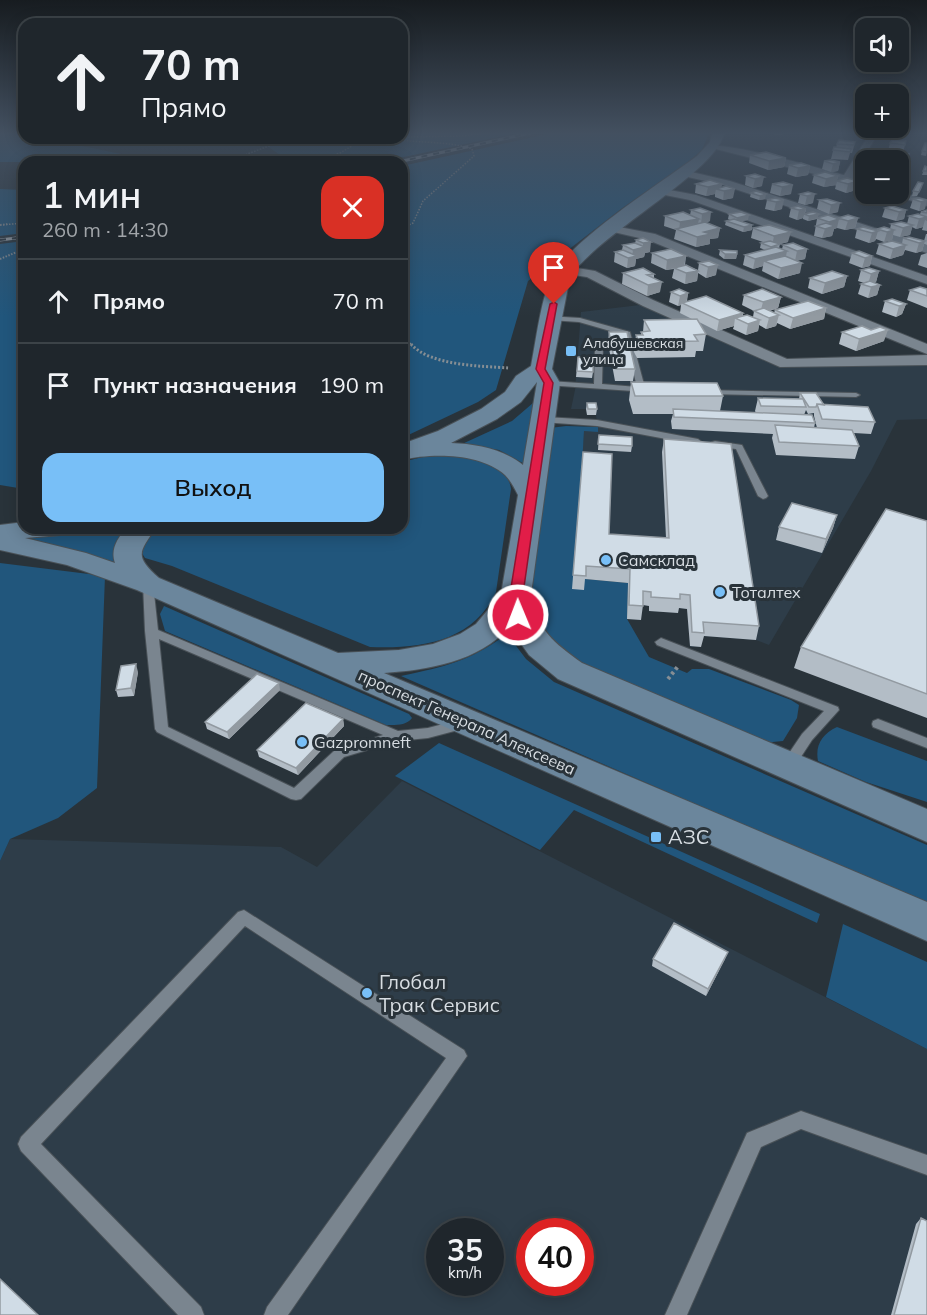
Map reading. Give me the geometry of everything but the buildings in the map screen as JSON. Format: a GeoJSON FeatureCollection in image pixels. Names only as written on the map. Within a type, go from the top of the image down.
{"type":"FeatureCollection","features":[{"type":"Feature","properties":{"kind":"street"},"geometry":{"type":"LineString","coordinates":[[654,194],[583,248],[565,270],[556,291],[550,318],[545,376],[545,420],[516,594],[518,615],[526,631],[537,645],[570,671],[927,826]]}},
{"type":"Feature","properties":{"kind":"street"},"geometry":{"type":"LineString","coordinates":[[678,194],[692,197],[927,280]]}},
{"type":"Feature","properties":{"kind":"street"},"geometry":{"type":"LineString","coordinates":[[761,194],[927,249]]}},
{"type":"Feature","properties":{"kind":"street"},"geometry":{"type":"LineString","coordinates":[[909,198],[927,203]]}},
{"type":"Feature","properties":{"kind":"street"},"geometry":{"type":"LineString","coordinates":[[609,228],[651,237],[927,349]]}},
{"type":"Feature","properties":{"kind":"street"},"geometry":{"type":"LineString","coordinates":[[565,270],[590,274],[648,303],[785,364],[927,360]]}},
{"type":"Feature","properties":{"kind":"street"},"geometry":{"type":"LineString","coordinates":[[408,451],[489,414],[513,397],[524,381],[545,376]]}},
{"type":"Feature","properties":{"kind":"street"},"geometry":{"type":"LineString","coordinates":[[408,451],[456,450],[493,459],[516,472],[531,494]]}},
{"type":"Feature","properties":{"kind":"street"},"geometry":{"type":"LineString","coordinates":[[0,531],[18,530]]}},
{"type":"Feature","properties":{"kind":"street"},"geometry":{"type":"LineString","coordinates":[[137,534],[128,546],[126,559],[134,572],[148,584]]}},
{"type":"Feature","properties":{"kind":"street","name":"проспект Генерала Алексеева"},"geometry":{"type":"LineString","coordinates":[[0,541],[65,556],[148,584],[927,922]]}},
{"type":"Feature","properties":{"kind":"street"},"geometry":{"type":"LineString","coordinates":[[332,663],[382,662],[444,652],[468,643],[487,631],[500,618],[516,594]]}},
{"type":"Feature","properties":{"kind":"lane"},"geometry":{"type":"LineString","coordinates":[[550,318],[580,320],[627,334],[642,390]]}},
{"type":"Feature","properties":{"kind":"lane"},"geometry":{"type":"LineString","coordinates":[[598,387],[599,346]]}},
{"type":"Feature","properties":{"kind":"lane"},"geometry":{"type":"LineString","coordinates":[[545,376],[598,387],[653,390]]}},
{"type":"Feature","properties":{"kind":"lane"},"geometry":{"type":"LineString","coordinates":[[696,392],[856,395]]}},
{"type":"Feature","properties":{"kind":"lane"},"geometry":{"type":"LineString","coordinates":[[545,420],[597,423],[681,440],[739,447],[764,496]]}},
{"type":"Feature","properties":{"kind":"lane"},"geometry":{"type":"LineString","coordinates":[[148,584],[162,729],[296,795],[339,754],[397,736],[428,733],[469,723]]}},
{"type":"Feature","properties":{"kind":"lane"},"geometry":{"type":"LineString","coordinates":[[151,631],[397,736]]}},
{"type":"Feature","properties":{"kind":"lane"},"geometry":{"type":"LineString","coordinates":[[661,642],[833,710],[807,737],[787,767]]}},
{"type":"Feature","properties":{"kind":"lane"},"geometry":{"type":"LineString","coordinates":[[878,724],[927,743]]}},
{"type":"Feature","properties":{"kind":"lane"},"geometry":{"type":"LineString","coordinates":[[193,1315],[28,1144],[244,918],[458,1056],[275,1315]]}},
{"type":"Feature","properties":{"kind":"lane"},"geometry":{"type":"LineString","coordinates":[[676,1315],[754,1140],[801,1120],[927,1166]]}},
{"type":"Feature","properties":{"kind":"path"},"geometry":{"type":"LineString","coordinates":[[408,225],[413,223],[423,201],[431,194]]}},
{"type":"Feature","properties":{"kind":"path"},"geometry":{"type":"LineString","coordinates":[[0,225],[18,224]]}},
{"type":"Feature","properties":{"kind":"path"},"geometry":{"type":"LineString","coordinates":[[0,259],[18,252]]}},
{"type":"Feature","properties":{"kind":"path"},"geometry":{"type":"LineString","coordinates":[[408,341],[416,350],[453,363],[514,368]]}},
{"type":"Feature","properties":{"kind":"shaded area"},"geometry":{"type":"Polygon","coordinates":[[[0,194],[18,194],[18,234],[0,236],[0,194]]]}},
{"type":"Feature","properties":{"kind":"shaded area"},"geometry":{"type":"Polygon","coordinates":[[[408,194],[642,194],[528,281],[496,390],[478,402],[408,435],[408,194]]]}},
{"type":"Feature","properties":{"kind":"shaded area"},"geometry":{"type":"Polygon","coordinates":[[[18,242],[18,488],[0,485],[0,244],[18,242]]]}},
{"type":"Feature","properties":{"kind":"shaded area"},"geometry":{"type":"Polygon","coordinates":[[[640,305],[779,367],[927,364],[927,419],[897,420],[871,471],[769,645],[756,640],[701,636],[701,647],[690,647],[687,609],[678,608],[678,613],[649,611],[649,606],[641,605],[641,620],[627,619],[584,590],[572,589],[584,431],[598,431],[596,415],[587,415],[586,409],[571,409],[575,390],[581,312],[640,305]]]}},
{"type":"Feature","properties":{"kind":"shaded area"},"geometry":{"type":"Polygon","coordinates":[[[540,397],[530,467],[499,450],[462,444],[512,421],[540,397]]]}},
{"type":"Feature","properties":{"kind":"shaded area"},"geometry":{"type":"Polygon","coordinates":[[[598,427],[598,432],[584,431],[582,465],[585,579],[628,583],[627,619],[649,657],[687,673],[692,669],[709,669],[799,705],[797,718],[783,741],[762,743],[580,664],[546,634],[535,615],[531,592],[550,428],[598,427]]]}},
{"type":"Feature","properties":{"kind":"shaded area"},"geometry":{"type":"Polygon","coordinates":[[[435,454],[457,455],[481,460],[501,470],[508,478],[511,489],[496,592],[486,609],[474,622],[443,639],[408,646],[370,647],[172,566],[145,558],[140,550],[150,534],[408,534],[408,461],[435,454]]]}},
{"type":"Feature","properties":{"kind":"shaded area"},"geometry":{"type":"Polygon","coordinates":[[[77,534],[127,534],[116,563],[25,537],[77,534]]]}},
{"type":"Feature","properties":{"kind":"shaded area"},"geometry":{"type":"Polygon","coordinates":[[[0,563],[105,576],[97,788],[58,818],[10,839],[0,861],[0,563]]]}},
{"type":"Feature","properties":{"kind":"shaded area"},"geometry":{"type":"Polygon","coordinates":[[[164,606],[409,714],[412,718],[404,724],[386,725],[165,631],[160,614],[164,606]]]}},
{"type":"Feature","properties":{"kind":"shaded area"},"geometry":{"type":"Polygon","coordinates":[[[507,634],[526,659],[554,682],[927,845],[927,905],[401,676],[457,662],[507,634]]]}},
{"type":"Feature","properties":{"kind":"shaded area"},"geometry":{"type":"Polygon","coordinates":[[[837,727],[927,761],[927,802],[866,782],[818,761],[821,741],[827,733],[837,727]]]}},
{"type":"Feature","properties":{"kind":"shaded area"},"geometry":{"type":"Polygon","coordinates":[[[439,743],[820,914],[817,923],[574,810],[540,850],[395,776],[439,743]]]}},
{"type":"Feature","properties":{"kind":"shaded area"},"geometry":{"type":"Polygon","coordinates":[[[402,781],[927,1049],[927,1315],[0,1315],[0,861],[10,839],[281,847],[317,867],[402,781]]]}},
{"type":"Feature","properties":{"kind":"shaded area"},"geometry":{"type":"Polygon","coordinates":[[[843,924],[927,962],[927,1049],[826,997],[843,924]]]}},
{"type":"Feature","properties":{"kind":"railway"},"geometry":{"type":"LineString","coordinates":[[0,240],[18,238]]}},
{"type":"Feature","properties":{"kind":"place","name":"Алабушевская улица"},"geometry":{"type":"Point","coordinates":[571,351]}},
{"type":"Feature","properties":{"kind":"place","name":"Самсклад"},"geometry":{"type":"Point","coordinates":[606,560]}},
{"type":"Feature","properties":{"kind":"place","name":"Тоталтех"},"geometry":{"type":"Point","coordinates":[720,592]}},
{"type":"Feature","properties":{"kind":"place","name":"Gazpromneft"},"geometry":{"type":"Point","coordinates":[302,742]}},
{"type":"Feature","properties":{"kind":"place","name":"АЗС"},"geometry":{"type":"Point","coordinates":[656,837]}},
{"type":"Feature","properties":{"kind":"place","name":"Глобал Трак Сервис"},"geometry":{"type":"Point","coordinates":[367,993]}},
{"type":"Feature","properties":{"kind":"route"},"geometry":{"type":"LineString","coordinates":[[518,615],[516,594],[549,383],[541,369],[554,304]]}}]}
